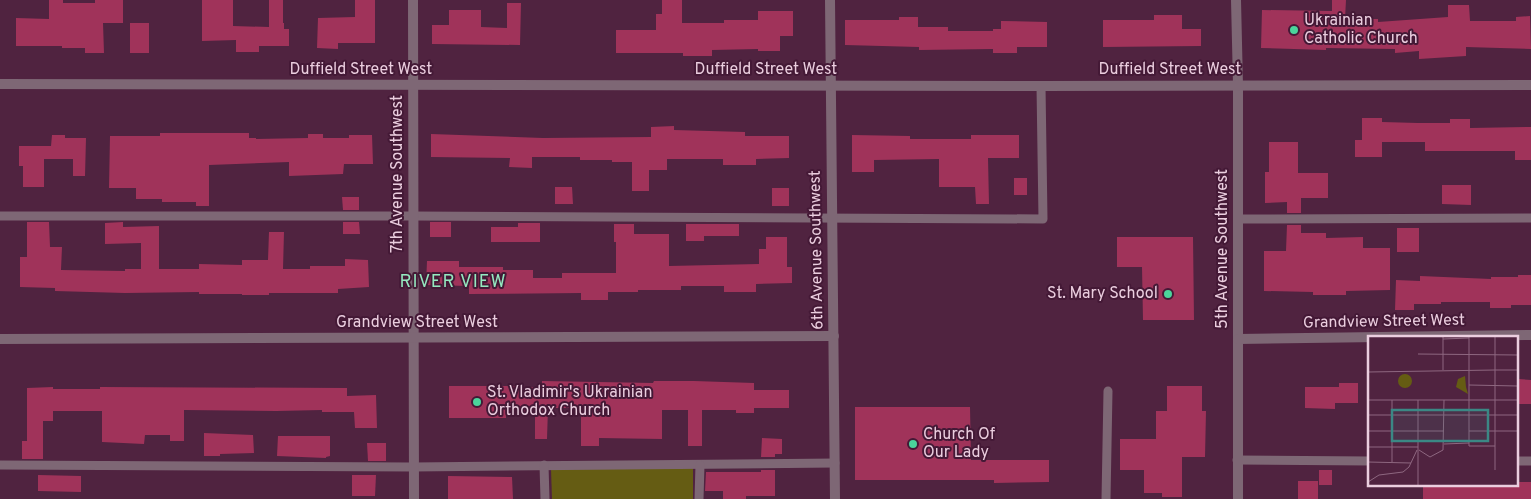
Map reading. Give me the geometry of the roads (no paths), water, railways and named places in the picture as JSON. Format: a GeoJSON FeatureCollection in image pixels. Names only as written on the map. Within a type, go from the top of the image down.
{"type":"FeatureCollection","features":[{"type":"Feature","properties":{"kind":"street","name":"7th Avenue Southwest"},"geometry":{"type":"LineString","coordinates":[[413,0],[412,338],[414,499]]}},
{"type":"Feature","properties":{"kind":"street","name":"6th Avenue Southwest"},"geometry":{"type":"LineString","coordinates":[[830,0],[834,499]]}},
{"type":"Feature","properties":{"kind":"street","name":"5th Avenue Southwest"},"geometry":{"type":"LineString","coordinates":[[1236,0],[1239,220],[1238,499]]}},
{"type":"Feature","properties":{"kind":"street","name":"Duffield Street West"},"geometry":{"type":"LineString","coordinates":[[0,84],[1531,85]]}},
{"type":"Feature","properties":{"kind":"street","name":"Grandview Street West"},"geometry":{"type":"LineString","coordinates":[[1458,336],[1531,335]]}},
{"type":"Feature","properties":{"kind":"street","name":"Grandview Street West"},"geometry":{"type":"LineString","coordinates":[[0,339],[834,336]]}},
{"type":"Feature","properties":{"kind":"street","name":"Grandview Street West"},"geometry":{"type":"LineString","coordinates":[[1238,339],[1368,337]]}},
{"type":"Feature","properties":{"kind":"lane"},"geometry":{"type":"LineString","coordinates":[[0,216],[1043,219],[1041,86]]}},
{"type":"Feature","properties":{"kind":"lane"},"geometry":{"type":"LineString","coordinates":[[1239,220],[1531,218]]}},
{"type":"Feature","properties":{"kind":"lane"},"geometry":{"type":"LineString","coordinates":[[1106,499],[1108,391]]}},
{"type":"Feature","properties":{"kind":"lane"},"geometry":{"type":"LineString","coordinates":[[1237,460],[1368,461]]}},
{"type":"Feature","properties":{"kind":"lane"},"geometry":{"type":"LineString","coordinates":[[1518,461],[1531,461]]}},
{"type":"Feature","properties":{"kind":"lane"},"geometry":{"type":"LineString","coordinates":[[0,465],[413,467],[835,463]]}},
{"type":"Feature","properties":{"kind":"lane"},"geometry":{"type":"LineString","coordinates":[[544,465],[545,499]]}},
{"type":"Feature","properties":{"kind":"lane"},"geometry":{"type":"LineString","coordinates":[[699,499],[700,465]]}},
{"type":"Feature","properties":{"kind":"place","name":"Ukrainian Catholic Church"},"geometry":{"type":"Point","coordinates":[1294,30]}},
{"type":"Feature","properties":{"kind":"place","name":"St. Mary School"},"geometry":{"type":"Point","coordinates":[1168,294]}},
{"type":"Feature","properties":{"kind":"place","name":"St. Vladimir's Ukrainian Orthodox Church"},"geometry":{"type":"Point","coordinates":[477,402]}},
{"type":"Feature","properties":{"kind":"place","name":"Church Of Our Lady"},"geometry":{"type":"Point","coordinates":[913,444]}},
{"type":"Feature","properties":{"kind":"district","name":"RIVER VIEW"},"geometry":{"type":"Point","coordinates":[453,282]}}]}
